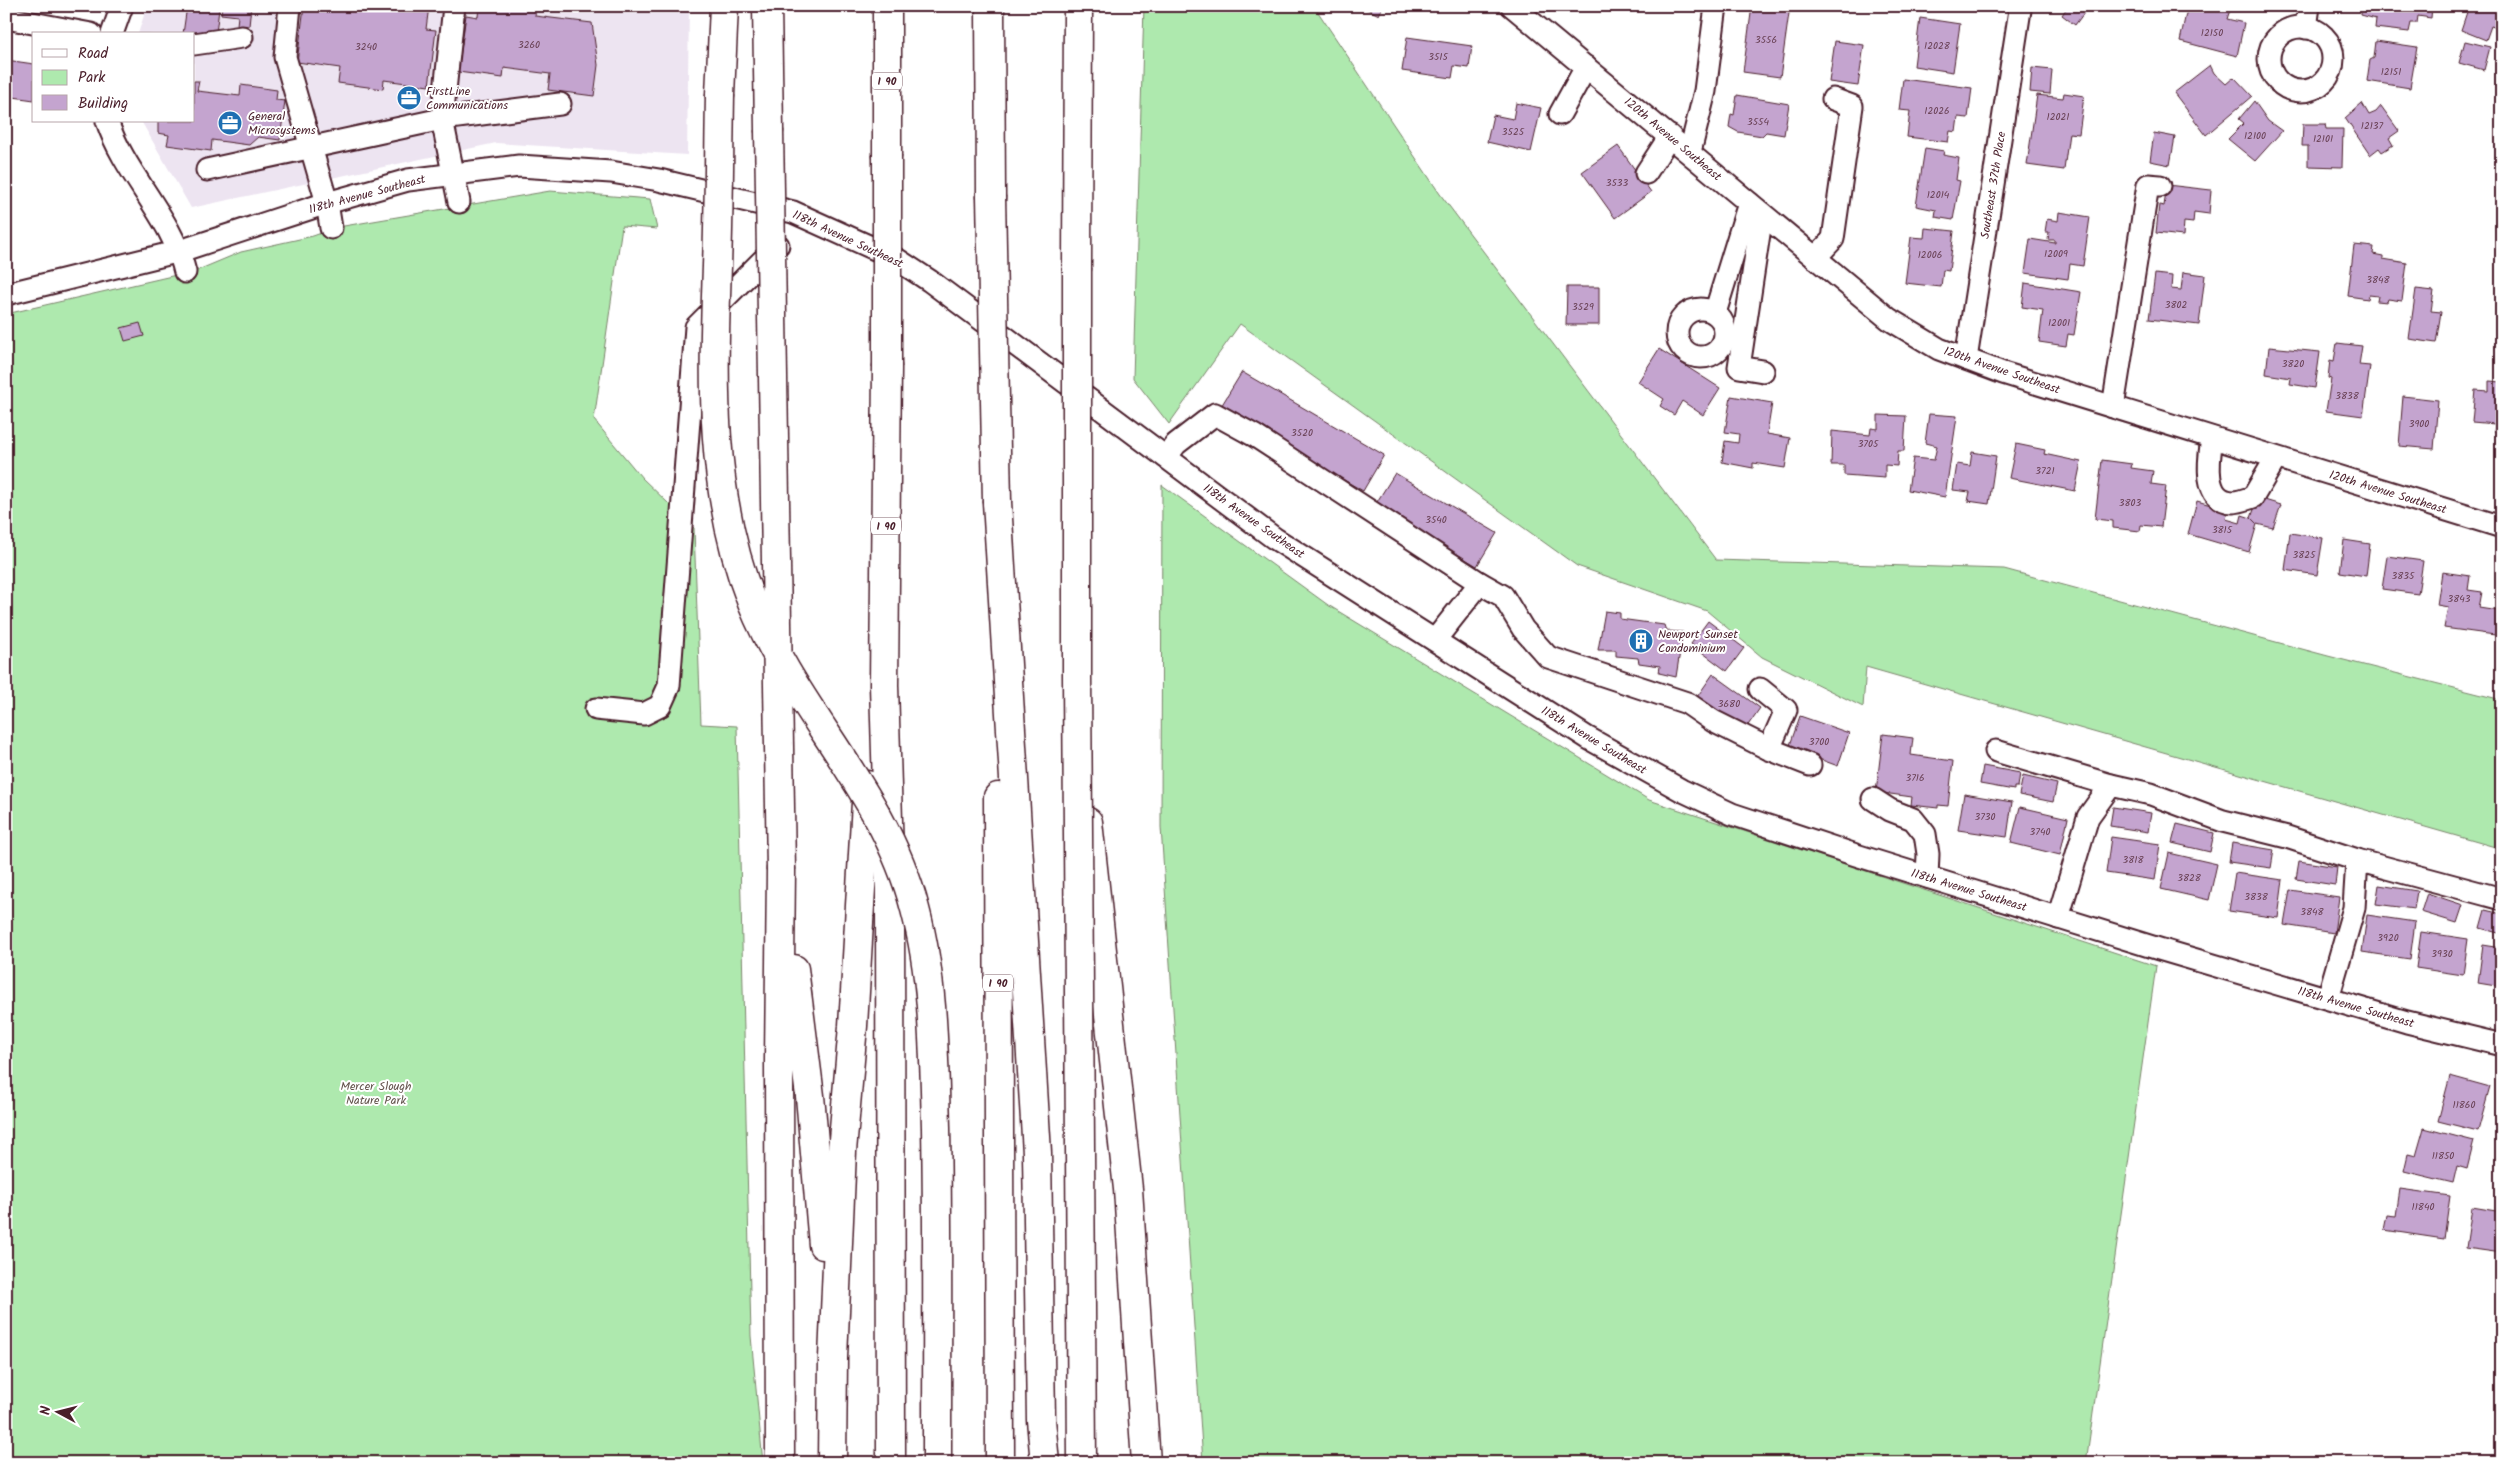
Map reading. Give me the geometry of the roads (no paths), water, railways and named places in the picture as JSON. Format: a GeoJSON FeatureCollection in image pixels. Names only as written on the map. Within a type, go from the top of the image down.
{"type":"FeatureCollection","features":[{"type":"Feature","properties":{"kind":"highway"},"geometry":{"type":"LineString","coordinates":[[724,6],[720,95],[715,415],[719,470],[732,541],[753,605],[773,647],[876,810],[897,853],[915,908],[926,959],[935,1072],[937,1463]]}},
{"type":"Feature","properties":{"kind":"highway"},"geometry":{"type":"LineString","coordinates":[[757,6],[767,78]]}},
{"type":"Feature","properties":{"kind":"highway"},"geometry":{"type":"LineString","coordinates":[[766,6],[780,870],[778,1060],[780,1463]]}},
{"type":"Feature","properties":{"kind":"highway","name":"I 90"},"geometry":{"type":"LineString","coordinates":[[887,6],[884,685],[890,899],[891,1463]]}},
{"type":"Feature","properties":{"kind":"highway","name":"I 90"},"geometry":{"type":"LineString","coordinates":[[992,6],[990,55],[991,196],[997,502],[1000,1463]]}},
{"type":"Feature","properties":{"kind":"highway"},"geometry":{"type":"LineString","coordinates":[[1078,6],[1077,676],[1082,1463]]}},
{"type":"Feature","properties":{"kind":"highway"},"geometry":{"type":"LineString","coordinates":[[1077,185],[1097,6]]}},
{"type":"Feature","properties":{"kind":"highway"},"geometry":{"type":"LineString","coordinates":[[997,502],[1037,1154],[1041,1411],[1045,1463]]}},
{"type":"Feature","properties":{"kind":"highway"},"geometry":{"type":"LineString","coordinates":[[1077,676],[1088,825],[1128,1189],[1146,1463]]}},
{"type":"Feature","properties":{"kind":"highway"},"geometry":{"type":"LineString","coordinates":[[832,1463],[832,1358],[843,1131],[853,1026],[867,785],[870,756],[884,685]]}},
{"type":"Feature","properties":{"kind":"highway"},"geometry":{"type":"LineString","coordinates":[[780,870],[810,1096],[832,1358]]}},
{"type":"Feature","properties":{"kind":"street"},"geometry":{"type":"LineString","coordinates":[[113,32],[122,6]]}},
{"type":"Feature","properties":{"kind":"street"},"geometry":{"type":"LineString","coordinates":[[290,6],[285,57],[327,203],[331,228]]}},
{"type":"Feature","properties":{"kind":"street"},"geometry":{"type":"LineString","coordinates":[[454,6],[442,118],[459,202]]}},
{"type":"Feature","properties":{"kind":"street","name":"120th Avenue Southeast"},"geometry":{"type":"LineString","coordinates":[[1512,6],[1889,319],[1939,349],[2212,438],[2502,527]]}},
{"type":"Feature","properties":{"kind":"street"},"geometry":{"type":"LineString","coordinates":[[1690,152],[1705,91],[1716,6]]}},
{"type":"Feature","properties":{"kind":"street"},"geometry":{"type":"LineString","coordinates":[[2306,28],[2309,6]]}},
{"type":"Feature","properties":{"kind":"street","name":"Southeast 37th Place"},"geometry":{"type":"LineString","coordinates":[[1966,359],[2020,10]]}},
{"type":"Feature","properties":{"kind":"street"},"geometry":{"type":"LineString","coordinates":[[6,18],[80,32]]}},
{"type":"Feature","properties":{"kind":"street"},"geometry":{"type":"LineString","coordinates":[[195,44],[242,37]]}},
{"type":"Feature","properties":{"kind":"street"},"geometry":{"type":"LineString","coordinates":[[1560,114],[1586,67]]}},
{"type":"Feature","properties":{"kind":"street"},"geometry":{"type":"LineString","coordinates":[[1815,258],[1833,239],[1852,106],[1833,99]]}},
{"type":"Feature","properties":{"kind":"street"},"geometry":{"type":"LineString","coordinates":[[206,170],[442,118],[560,104]]}},
{"type":"Feature","properties":{"kind":"street"},"geometry":{"type":"LineString","coordinates":[[107,122],[113,138],[128,166],[180,251],[185,272]]}},
{"type":"Feature","properties":{"kind":"street"},"geometry":{"type":"LineString","coordinates":[[1646,172],[1670,136]]}},
{"type":"Feature","properties":{"kind":"street","name":"118th Avenue Southeast"},"geometry":{"type":"LineString","coordinates":[[6,294],[180,251],[327,203],[408,180],[519,166],[611,172],[659,180],[793,212],[895,258],[923,276],[1274,538],[1588,738],[1681,790],[1732,814],[2058,918],[2407,1022],[2502,1044]]}},
{"type":"Feature","properties":{"kind":"street"},"geometry":{"type":"LineString","coordinates":[[2114,407],[2148,185],[2160,186]]}},
{"type":"Feature","properties":{"kind":"street"},"geometry":{"type":"LineString","coordinates":[[1715,313],[1755,208]]}},
{"type":"Feature","properties":{"kind":"street"},"geometry":{"type":"LineString","coordinates":[[1755,208],[1739,367],[1763,371]]}},
{"type":"Feature","properties":{"kind":"street"},"geometry":{"type":"LineString","coordinates":[[596,709],[644,714],[660,706],[669,686],[696,328],[783,240]]}},
{"type":"Feature","properties":{"kind":"street"},"geometry":{"type":"LineString","coordinates":[[1166,457],[1176,444],[1215,414],[1256,436],[1502,596],[1523,628],[1548,657],[1687,703],[1713,721],[1769,749],[1810,765]]}},
{"type":"Feature","properties":{"kind":"street"},"geometry":{"type":"LineString","coordinates":[[2212,438],[2208,475],[2214,491],[2222,499],[2233,502],[2253,497],[2276,458]]}},
{"type":"Feature","properties":{"kind":"street"},"geometry":{"type":"LineString","coordinates":[[1435,640],[1480,583]]}},
{"type":"Feature","properties":{"kind":"street"},"geometry":{"type":"LineString","coordinates":[[1760,689],[1786,710],[1769,749]]}},
{"type":"Feature","properties":{"kind":"street"},"geometry":{"type":"LineString","coordinates":[[1996,752],[2111,785],[2151,794],[2223,821],[2287,837],[2357,860],[2502,899]]}},
{"type":"Feature","properties":{"kind":"street"},"geometry":{"type":"LineString","coordinates":[[2058,918],[2088,817],[2111,785]]}},
{"type":"Feature","properties":{"kind":"street"},"geometry":{"type":"LineString","coordinates":[[1873,799],[1890,810],[1913,819],[1926,834],[1928,854],[1927,877]]}},
{"type":"Feature","properties":{"kind":"street"},"geometry":{"type":"LineString","coordinates":[[2328,998],[2354,908],[2357,860]]}},
{"type":"Feature","properties":{"kind":"place","name":"FirstLine Communications"},"geometry":{"type":"Point","coordinates":[409,98]}},
{"type":"Feature","properties":{"kind":"place","name":"General Microsystems"},"geometry":{"type":"Point","coordinates":[230,123]}},
{"type":"Feature","properties":{"kind":"place","name":"Newport Sunset Condominium"},"geometry":{"type":"Point","coordinates":[1641,641]}},
{"type":"Feature","properties":{"kind":"park label","name":"Mercer Slough Nature Park"},"geometry":{"type":"Point","coordinates":[376,1093]}}]}
